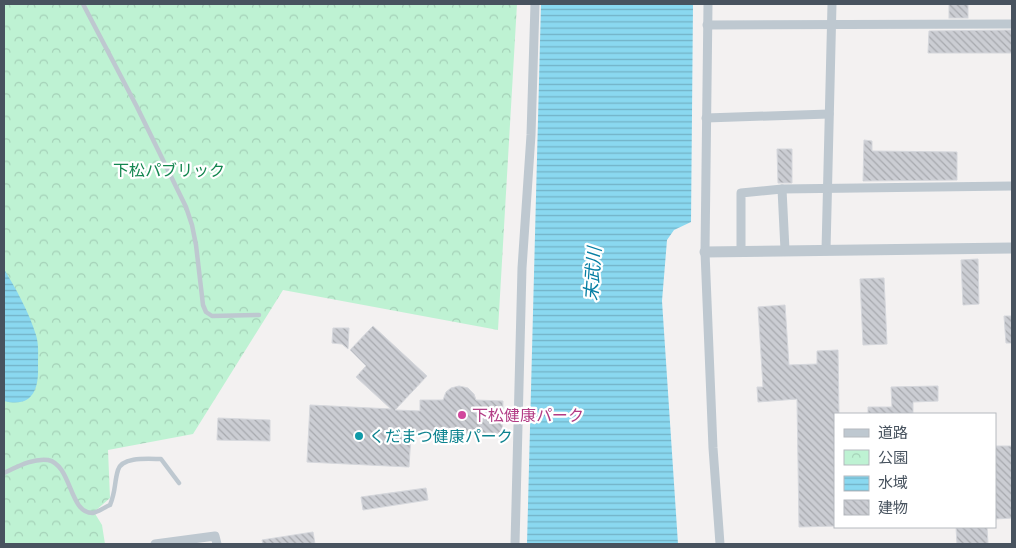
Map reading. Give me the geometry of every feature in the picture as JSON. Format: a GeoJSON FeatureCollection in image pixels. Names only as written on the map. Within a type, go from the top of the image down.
{"type":"FeatureCollection","features":[{"type":"Feature","properties":{"kind":"street"},"geometry":{"type":"LineString","coordinates":[[515,544],[521,285],[530,135],[534,4]]}},
{"type":"Feature","properties":{"kind":"street"},"geometry":{"type":"LineString","coordinates":[[708,4],[705,252],[713,448],[720,544]]}},
{"type":"Feature","properties":{"kind":"street"},"geometry":{"type":"LineString","coordinates":[[826,250],[832,4]]}},
{"type":"Feature","properties":{"kind":"street"},"geometry":{"type":"LineString","coordinates":[[707,25],[1012,24]]}},
{"type":"Feature","properties":{"kind":"street"},"geometry":{"type":"LineString","coordinates":[[706,118],[829,114]]}},
{"type":"Feature","properties":{"kind":"street"},"geometry":{"type":"LineString","coordinates":[[741,251],[741,193],[782,189],[1012,186]]}},
{"type":"Feature","properties":{"kind":"street"},"geometry":{"type":"LineString","coordinates":[[782,189],[785,250]]}},
{"type":"Feature","properties":{"kind":"street"},"geometry":{"type":"LineString","coordinates":[[705,252],[1012,248]]}},
{"type":"Feature","properties":{"kind":"street"},"geometry":{"type":"LineString","coordinates":[[155,544],[216,536],[217,544]]}},
{"type":"Feature","properties":{"kind":"lane"},"geometry":{"type":"LineString","coordinates":[[82,4],[137,107],[186,207],[192,224],[203,305],[206,312],[212,316],[259,315]]}},
{"type":"Feature","properties":{"kind":"lane"},"geometry":{"type":"LineString","coordinates":[[4,473],[26,463],[42,460],[58,464],[79,506],[86,512],[93,513],[110,505],[115,494],[118,468],[123,463],[161,459],[179,483]]}},
{"type":"Feature","properties":{"kind":"green space","name":"下松パブリック"},"geometry":{"type":"Polygon","coordinates":[[[4,4],[517,4],[498,330],[283,290],[193,434],[108,450],[110,498],[94,512],[102,525],[105,544],[4,544],[4,4]]]}},
{"type":"Feature","properties":{"kind":"water","name":"末武川"},"geometry":{"type":"Polygon","coordinates":[[[541,4],[693,4],[691,222],[674,230],[667,240],[662,301],[678,544],[527,544],[541,4]]]}},
{"type":"Feature","properties":{"kind":"water"},"geometry":{"type":"Polygon","coordinates":[[[4,269],[26,309],[38,343],[37,383],[32,395],[21,402],[4,401],[4,269]]]}},
{"type":"Feature","properties":{"kind":"building"},"geometry":{"type":"Polygon","coordinates":[[[949,4],[968,4],[968,18],[949,18],[949,4]]]}},
{"type":"Feature","properties":{"kind":"building"},"geometry":{"type":"Polygon","coordinates":[[[1012,30],[1012,53],[928,53],[929,31],[1012,30]]]}},
{"type":"Feature","properties":{"kind":"building"},"geometry":{"type":"Polygon","coordinates":[[[864,140],[872,141],[872,151],[957,152],[957,180],[863,181],[864,140]]]}},
{"type":"Feature","properties":{"kind":"building"},"geometry":{"type":"Polygon","coordinates":[[[777,149],[792,149],[792,183],[778,183],[777,149]]]}},
{"type":"Feature","properties":{"kind":"building"},"geometry":{"type":"Polygon","coordinates":[[[978,259],[979,304],[963,305],[961,260],[978,259]]]}},
{"type":"Feature","properties":{"kind":"building"},"geometry":{"type":"Polygon","coordinates":[[[884,278],[887,344],[863,345],[860,279],[884,278]]]}},
{"type":"Feature","properties":{"kind":"building"},"geometry":{"type":"Polygon","coordinates":[[[785,305],[789,365],[817,364],[817,351],[838,350],[839,413],[834,413],[834,526],[799,527],[797,399],[758,402],[757,387],[763,387],[758,307],[785,305]]]}},
{"type":"Feature","properties":{"kind":"building"},"geometry":{"type":"Polygon","coordinates":[[[1004,316],[1012,316],[1012,343],[1006,343],[1004,316]]]}},
{"type":"Feature","properties":{"kind":"building"},"geometry":{"type":"Polygon","coordinates":[[[373,326],[427,376],[395,410],[420,411],[420,400],[443,400],[446,392],[451,388],[459,386],[468,388],[474,394],[476,400],[503,401],[502,436],[411,434],[409,467],[307,462],[310,405],[391,409],[356,377],[366,366],[350,350],[373,326]]]}},
{"type":"Feature","properties":{"kind":"building"},"geometry":{"type":"Polygon","coordinates":[[[333,328],[349,328],[348,349],[342,344],[332,343],[333,328]]]}},
{"type":"Feature","properties":{"kind":"building"},"geometry":{"type":"Polygon","coordinates":[[[938,386],[938,401],[913,402],[913,413],[868,413],[868,407],[892,407],[891,387],[938,386]]]}},
{"type":"Feature","properties":{"kind":"building"},"geometry":{"type":"Polygon","coordinates":[[[218,418],[270,420],[270,441],[217,440],[218,418]]]}},
{"type":"Feature","properties":{"kind":"building"},"geometry":{"type":"Polygon","coordinates":[[[996,446],[1012,446],[1012,518],[996,519],[996,446]]]}},
{"type":"Feature","properties":{"kind":"building"},"geometry":{"type":"Polygon","coordinates":[[[426,488],[428,500],[363,510],[361,497],[426,488]]]}},
{"type":"Feature","properties":{"kind":"building"},"geometry":{"type":"Polygon","coordinates":[[[956,528],[987,528],[988,544],[957,544],[956,528]]]}},
{"type":"Feature","properties":{"kind":"building"},"geometry":{"type":"Polygon","coordinates":[[[313,532],[315,544],[263,544],[262,540],[313,532]]]}},
{"type":"Feature","properties":{"kind":"place","name":"下松健康パーク"},"geometry":{"type":"Point","coordinates":[462,415]}},
{"type":"Feature","properties":{"kind":"place","name":"くだまつ健康パーク"},"geometry":{"type":"Point","coordinates":[359,436]}}]}
